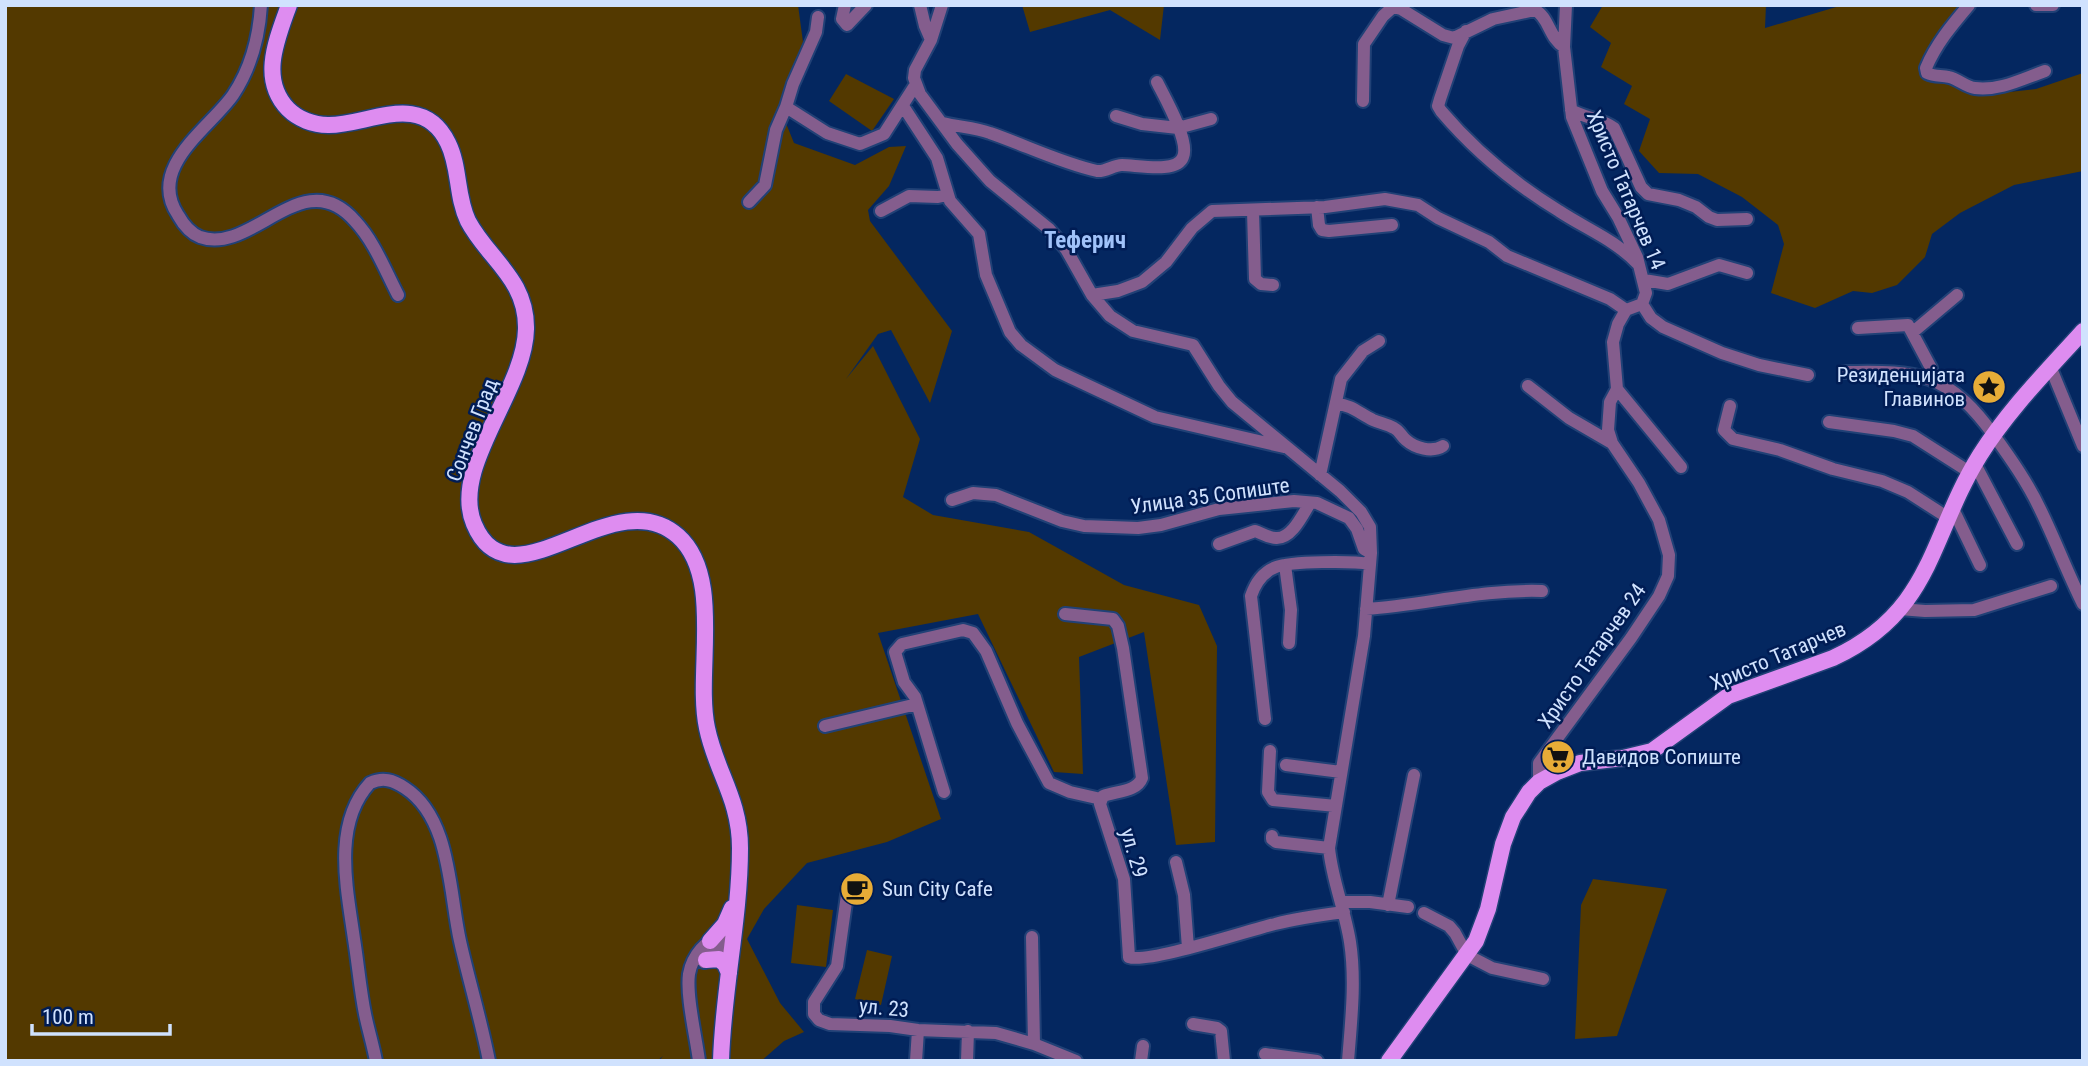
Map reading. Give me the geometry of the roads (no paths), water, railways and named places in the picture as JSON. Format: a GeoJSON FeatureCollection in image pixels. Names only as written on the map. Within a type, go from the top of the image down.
{"type":"FeatureCollection","features":[{"type":"Feature","properties":{"kind":"main road","name":"Сончев Град"},"geometry":{"type":"LineString","coordinates":[[289,5],[272,62],[273,85],[287,108],[302,120],[331,126],[398,113],[422,117],[434,126],[450,149],[462,205],[470,224],[508,272],[521,297],[526,331],[518,371],[481,454],[468,497],[472,518],[481,537],[502,554],[532,553],[620,520],[642,519],[659,524],[678,536],[695,558],[704,591],[702,694],[707,731],[733,798],[740,828],[740,871],[729,973]]}},
{"type":"Feature","properties":{"kind":"main road","name":"Христо Татарчев"},"geometry":{"type":"LineString","coordinates":[[1389,1061],[1467,955],[1482,928],[1503,844],[1513,817],[1529,792],[1539,782],[1580,763],[1623,758],[1651,751],[1728,696],[1850,650],[1880,629],[1914,593],[1973,468],[1993,435],[2020,400],[2083,331]]}},
{"type":"Feature","properties":{"kind":"main road"},"geometry":{"type":"LineString","coordinates":[[710,941],[725,924],[737,897]]}},
{"type":"Feature","properties":{"kind":"main road"},"geometry":{"type":"LineString","coordinates":[[706,960],[719,959],[729,973],[722,1061]]}},
{"type":"Feature","properties":{"kind":"street"},"geometry":{"type":"LineString","coordinates":[[261,5],[260,34],[232,96],[178,157],[169,183],[173,208],[185,226],[198,236],[216,240],[241,232],[287,207],[310,201],[333,203],[353,218],[364,231],[398,295]]}},
{"type":"Feature","properties":{"kind":"street"},"geometry":{"type":"LineString","coordinates":[[845,5],[842,19],[847,25],[866,5]]}},
{"type":"Feature","properties":{"kind":"street"},"geometry":{"type":"LineString","coordinates":[[920,5],[931,40]]}},
{"type":"Feature","properties":{"kind":"street"},"geometry":{"type":"LineString","coordinates":[[942,5],[931,40],[915,70],[916,84],[968,159],[990,181],[1049,229],[1076,264],[1101,307],[1122,326],[1133,331],[1193,345],[1226,395],[1352,502],[1367,521],[1371,533],[1371,559],[1364,636],[1329,848],[1333,876],[1343,907],[1351,958],[1352,1010],[1348,1061]]}},
{"type":"Feature","properties":{"kind":"street"},"geometry":{"type":"LineString","coordinates":[[1490,5],[1493,19]]}},
{"type":"Feature","properties":{"kind":"street","name":"Христо Татарчев 14"},"geometry":{"type":"LineString","coordinates":[[1566,5],[1564,47],[1571,110],[1602,191],[1618,217],[1639,264],[1646,293],[1642,304]]}},
{"type":"Feature","properties":{"kind":"street"},"geometry":{"type":"LineString","coordinates":[[1969,5],[1932,53],[1926,68],[1927,73],[1948,76],[1972,88],[1986,88],[2005,87],[2046,71]]}},
{"type":"Feature","properties":{"kind":"street"},"geometry":{"type":"LineString","coordinates":[[2036,5],[2053,5]]}},
{"type":"Feature","properties":{"kind":"street"},"geometry":{"type":"LineString","coordinates":[[1363,101],[1364,44],[1390,8],[1396,6],[1447,37],[1454,38],[1493,19],[1519,12],[1538,11],[1553,39],[1564,47]]}},
{"type":"Feature","properties":{"kind":"street"},"geometry":{"type":"LineString","coordinates":[[749,202],[765,186],[776,130],[816,32],[818,17]]}},
{"type":"Feature","properties":{"kind":"street"},"geometry":{"type":"LineString","coordinates":[[1466,31],[1440,99],[1440,111],[1476,148],[1517,183],[1565,215],[1614,242],[1639,264]]}},
{"type":"Feature","properties":{"kind":"street"},"geometry":{"type":"LineString","coordinates":[[943,123],[989,132],[1100,172],[1122,165],[1163,166],[1180,162],[1185,154],[1178,128],[1157,82]]}},
{"type":"Feature","properties":{"kind":"street"},"geometry":{"type":"LineString","coordinates":[[786,107],[827,133],[860,144],[884,134],[916,84]]}},
{"type":"Feature","properties":{"kind":"street"},"geometry":{"type":"LineString","coordinates":[[903,106],[936,158],[947,195],[979,234],[986,275],[1010,332],[1021,345],[1055,370],[1155,417],[1288,448]]}},
{"type":"Feature","properties":{"kind":"street"},"geometry":{"type":"LineString","coordinates":[[1571,110],[1610,124],[1614,128],[1641,187],[1648,194],[1679,200],[1717,220],[1747,219]]}},
{"type":"Feature","properties":{"kind":"street"},"geometry":{"type":"LineString","coordinates":[[1116,116],[1142,124],[1178,128],[1210,120]]}},
{"type":"Feature","properties":{"kind":"street"},"geometry":{"type":"LineString","coordinates":[[881,211],[909,195],[947,195]]}},
{"type":"Feature","properties":{"kind":"street"},"geometry":{"type":"LineString","coordinates":[[1093,295],[1142,282],[1157,271],[1197,223],[1212,211],[1317,208],[1385,199],[1410,202],[1489,242],[1507,256],[1610,299],[1626,310],[1642,304],[1651,318],[1663,327],[1722,353],[1759,365],[1808,375]]}},
{"type":"Feature","properties":{"kind":"street"},"geometry":{"type":"LineString","coordinates":[[1317,208],[1319,225],[1322,230],[1329,232],[1392,225]]}},
{"type":"Feature","properties":{"kind":"street"},"geometry":{"type":"LineString","coordinates":[[1253,211],[1255,279],[1261,284],[1273,285]]}},
{"type":"Feature","properties":{"kind":"street"},"geometry":{"type":"LineString","coordinates":[[1643,281],[1668,284],[1719,264],[1747,273]]}},
{"type":"Feature","properties":{"kind":"street"},"geometry":{"type":"LineString","coordinates":[[1913,332],[1957,295]]}},
{"type":"Feature","properties":{"kind":"street","name":"Христо Татарчев 24"},"geometry":{"type":"LineString","coordinates":[[1539,782],[1539,763],[1660,596],[1668,576],[1669,555],[1659,520],[1639,483],[1612,443],[1607,421],[1610,402],[1617,389],[1613,342],[1618,324],[1626,310]]}},
{"type":"Feature","properties":{"kind":"street"},"geometry":{"type":"LineString","coordinates":[[1858,328],[1908,325],[1931,368],[1932,380]]}},
{"type":"Feature","properties":{"kind":"street"},"geometry":{"type":"LineString","coordinates":[[1320,475],[1341,379],[1363,351],[1379,341]]}},
{"type":"Feature","properties":{"kind":"street"},"geometry":{"type":"LineString","coordinates":[[2050,366],[2083,446]]}},
{"type":"Feature","properties":{"kind":"street"},"geometry":{"type":"LineString","coordinates":[[1844,372],[1892,373],[1932,380],[1971,407],[2011,458],[2041,510],[2083,604]]}},
{"type":"Feature","properties":{"kind":"street"},"geometry":{"type":"LineString","coordinates":[[1528,386],[1569,418],[1612,443]]}},
{"type":"Feature","properties":{"kind":"street"},"geometry":{"type":"LineString","coordinates":[[1617,389],[1681,467]]}},
{"type":"Feature","properties":{"kind":"street"},"geometry":{"type":"LineString","coordinates":[[1337,404],[1348,404],[1372,420],[1391,426],[1408,442],[1417,446],[1430,450],[1443,446]]}},
{"type":"Feature","properties":{"kind":"street"},"geometry":{"type":"LineString","coordinates":[[1730,406],[1724,430],[1733,439],[1780,450],[1833,469],[1882,481],[1952,514],[1980,565]]}},
{"type":"Feature","properties":{"kind":"street"},"geometry":{"type":"LineString","coordinates":[[1829,422],[1913,436],[1973,468],[2017,544]]}},
{"type":"Feature","properties":{"kind":"street","name":"Улица 35 Сопиште"},"geometry":{"type":"LineString","coordinates":[[951,500],[973,493],[996,495],[1062,521],[1084,526],[1138,528],[1229,508],[1310,503],[1334,509],[1349,518],[1371,559]]}},
{"type":"Feature","properties":{"kind":"street"},"geometry":{"type":"LineString","coordinates":[[1219,544],[1255,531],[1275,538],[1282,537],[1299,521],[1310,503]]}},
{"type":"Feature","properties":{"kind":"street"},"geometry":{"type":"LineString","coordinates":[[1265,719],[1251,596],[1254,587],[1262,576],[1276,567],[1371,559]]}},
{"type":"Feature","properties":{"kind":"street"},"geometry":{"type":"LineString","coordinates":[[1285,565],[1290,610],[1289,643]]}},
{"type":"Feature","properties":{"kind":"street"},"geometry":{"type":"LineString","coordinates":[[1900,609],[1973,610],[2051,586]]}},
{"type":"Feature","properties":{"kind":"street"},"geometry":{"type":"LineString","coordinates":[[1366,609],[1423,604],[1493,592],[1542,591]]}},
{"type":"Feature","properties":{"kind":"street"},"geometry":{"type":"LineString","coordinates":[[944,792],[915,696],[904,682],[895,652],[902,644],[968,631],[986,651],[1017,723],[1049,783],[1070,792],[1101,799],[1106,794],[1138,786],[1142,778],[1118,626],[1113,620],[1065,614]]}},
{"type":"Feature","properties":{"kind":"street"},"geometry":{"type":"LineString","coordinates":[[825,726],[917,704]]}},
{"type":"Feature","properties":{"kind":"street"},"geometry":{"type":"LineString","coordinates":[[1270,751],[1268,792],[1273,800],[1335,806]]}},
{"type":"Feature","properties":{"kind":"street"},"geometry":{"type":"LineString","coordinates":[[1286,765],[1341,772]]}},
{"type":"Feature","properties":{"kind":"street"},"geometry":{"type":"LineString","coordinates":[[1388,905],[1414,775]]}},
{"type":"Feature","properties":{"kind":"street"},"geometry":{"type":"LineString","coordinates":[[376,1061],[361,988],[347,889],[346,847],[351,817],[358,799],[370,783],[388,779],[409,790],[419,801],[440,839],[456,923],[489,1061]]}},
{"type":"Feature","properties":{"kind":"street","name":"ул. 29"},"geometry":{"type":"LineString","coordinates":[[1101,799],[1102,813],[1124,879],[1129,957],[1138,958],[1188,948],[1343,907],[1408,907]]}},
{"type":"Feature","properties":{"kind":"street"},"geometry":{"type":"LineString","coordinates":[[1272,836],[1276,842],[1329,848]]}},
{"type":"Feature","properties":{"kind":"street"},"geometry":{"type":"LineString","coordinates":[[1176,862],[1184,895],[1188,948]]}},
{"type":"Feature","properties":{"kind":"street","name":"ул. 23"},"geometry":{"type":"LineString","coordinates":[[847,895],[837,966],[814,1003],[814,1014],[825,1023],[918,1030],[996,1032],[1076,1061]]}},
{"type":"Feature","properties":{"kind":"street"},"geometry":{"type":"LineString","coordinates":[[1424,912],[1449,926],[1467,955],[1492,968],[1543,979]]}},
{"type":"Feature","properties":{"kind":"street"},"geometry":{"type":"LineString","coordinates":[[1032,937],[1034,1044]]}},
{"type":"Feature","properties":{"kind":"street"},"geometry":{"type":"LineString","coordinates":[[699,1061],[689,978],[691,966],[710,941],[720,938],[729,940],[733,945]]}},
{"type":"Feature","properties":{"kind":"street"},"geometry":{"type":"LineString","coordinates":[[690,987],[706,960],[725,946],[733,945]]}},
{"type":"Feature","properties":{"kind":"street"},"geometry":{"type":"LineString","coordinates":[[1193,1024],[1221,1031],[1224,1061]]}},
{"type":"Feature","properties":{"kind":"street"},"geometry":{"type":"LineString","coordinates":[[916,1061],[918,1030]]}},
{"type":"Feature","properties":{"kind":"street"},"geometry":{"type":"LineString","coordinates":[[967,1061],[968,1031]]}},
{"type":"Feature","properties":{"kind":"street"},"geometry":{"type":"LineString","coordinates":[[1140,1061],[1143,1046]]}},
{"type":"Feature","properties":{"kind":"street"},"geometry":{"type":"LineString","coordinates":[[1265,1054],[1317,1061]]}},
{"type":"Feature","properties":{"kind":"place","name":"Резиденцијата Главинов"},"geometry":{"type":"Point","coordinates":[1989,387]}},
{"type":"Feature","properties":{"kind":"place","name":"Давидов Сопиште"},"geometry":{"type":"Point","coordinates":[1558,757]}},
{"type":"Feature","properties":{"kind":"place","name":"Sun City Cafe"},"geometry":{"type":"Point","coordinates":[857,889]}},
{"type":"Feature","properties":{"kind":"district","name":"Теферич"},"geometry":{"type":"Point","coordinates":[1085,240]}}]}
